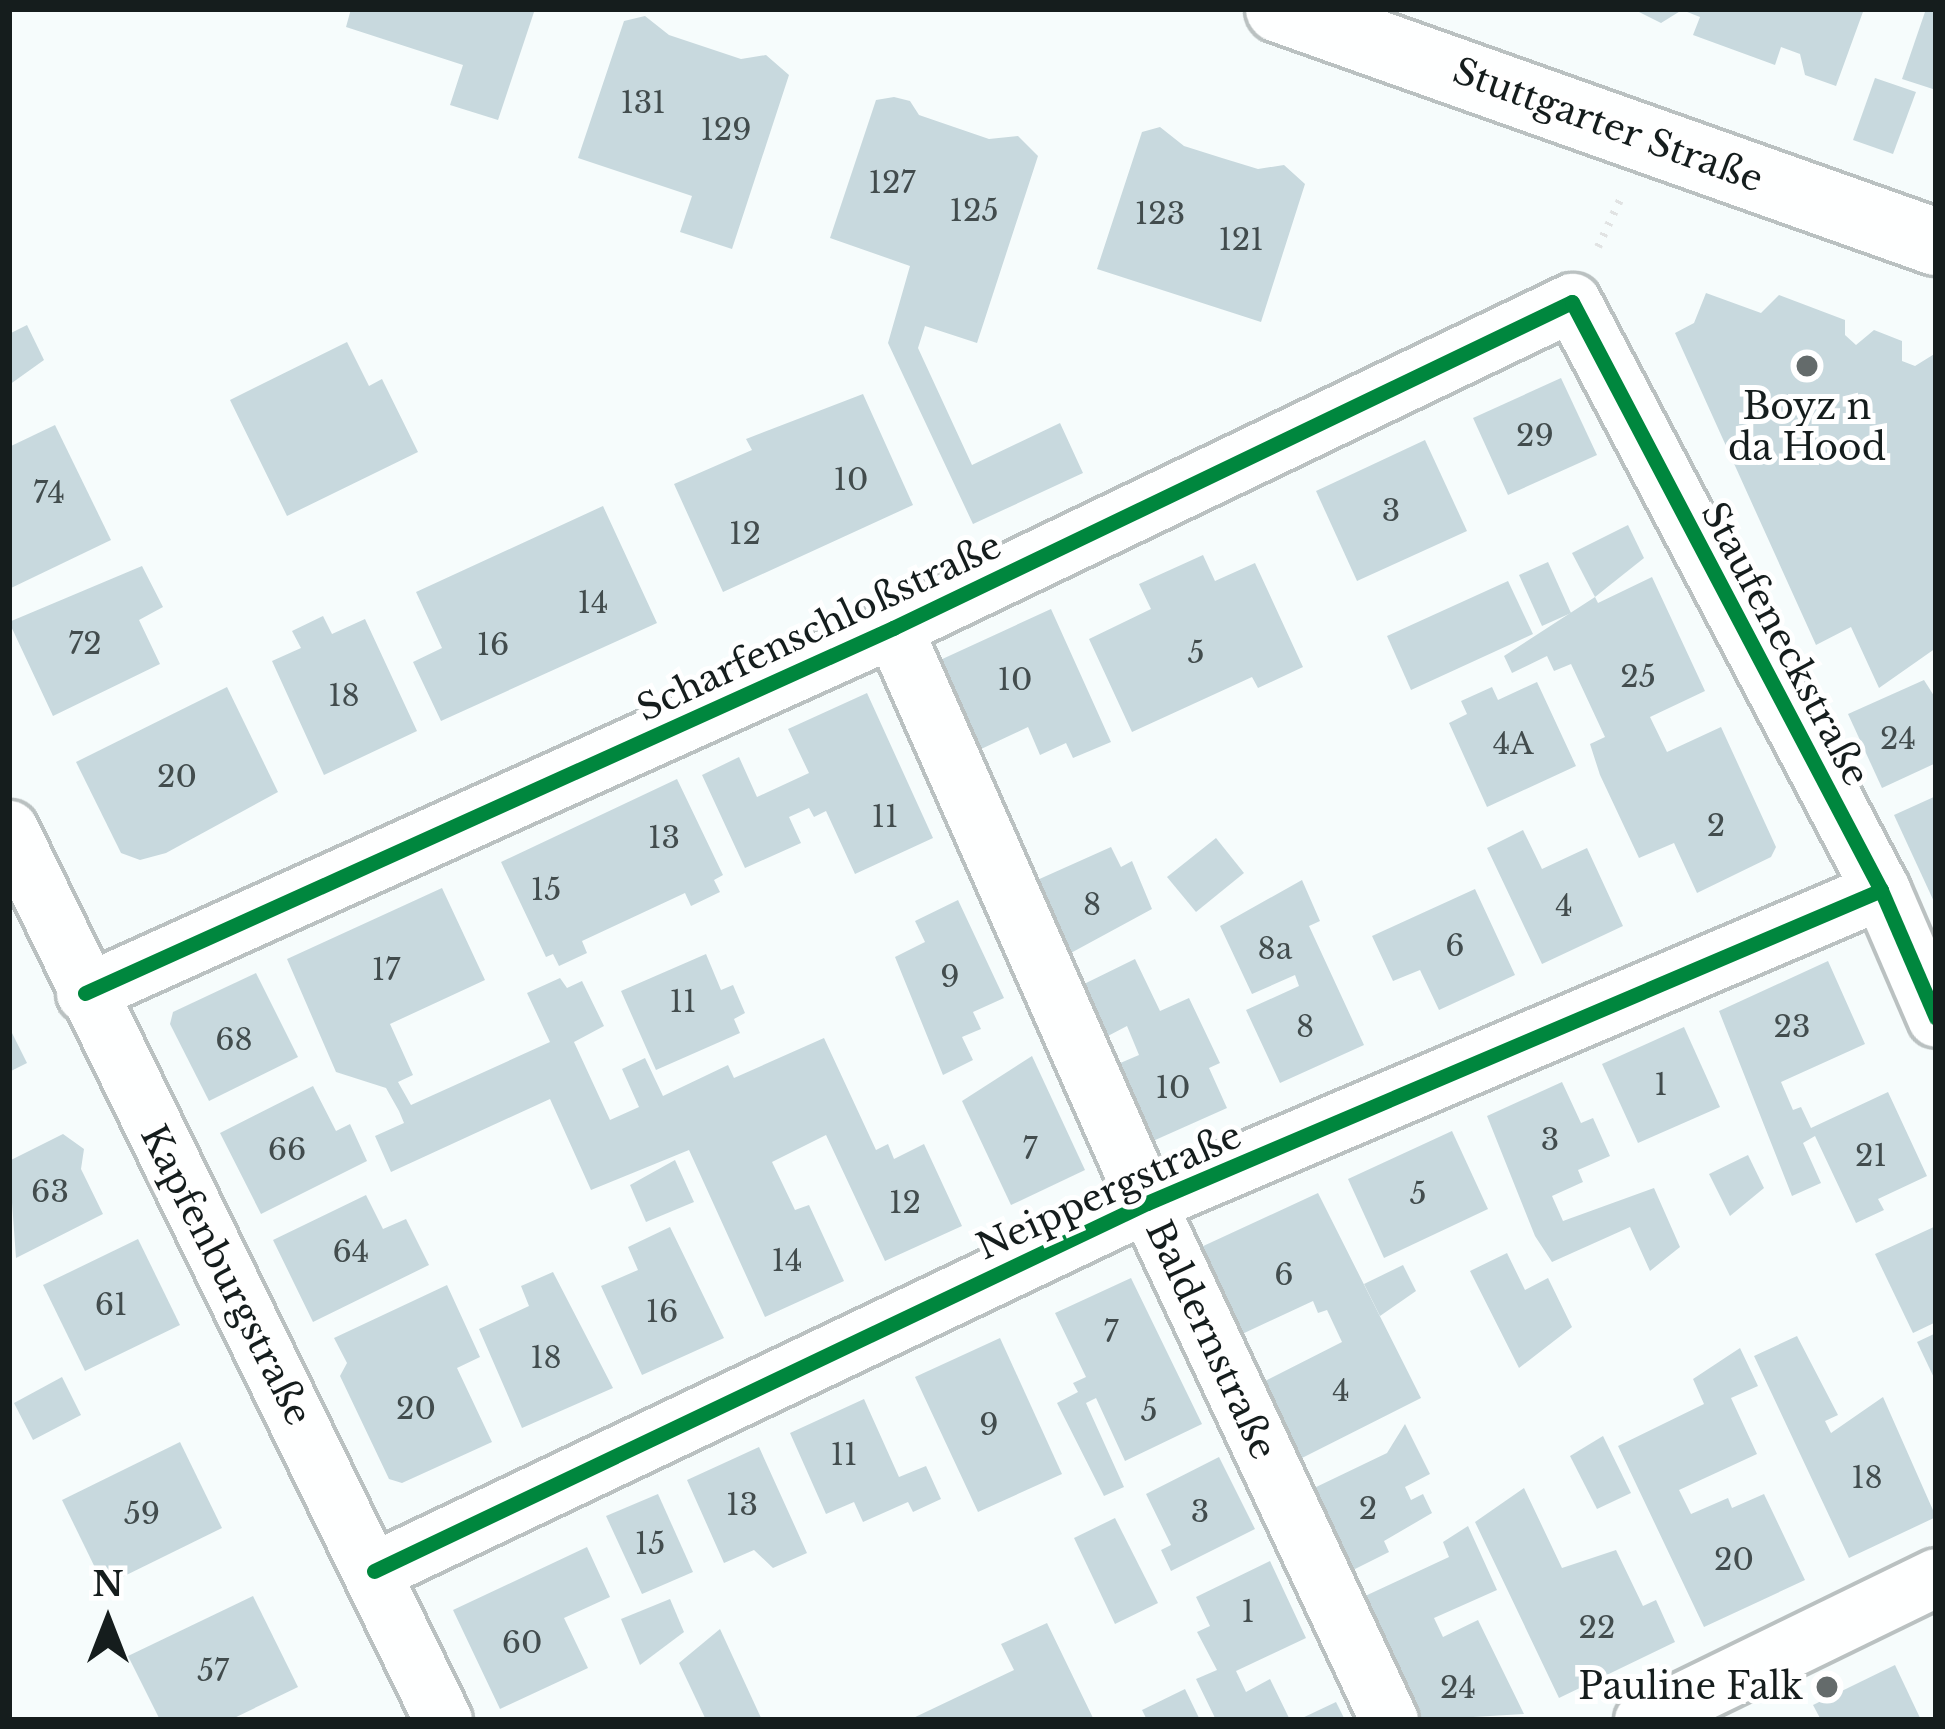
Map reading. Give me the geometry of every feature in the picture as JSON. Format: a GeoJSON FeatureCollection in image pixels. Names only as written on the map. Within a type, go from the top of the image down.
{"type":"FeatureCollection","features":[{"type":"Feature","properties":{"kind":"main road","name":"Stuttgarter Straße"},"geometry":{"type":"LineString","coordinates":[[1279,9],[1936,242]]}},
{"type":"Feature","properties":{"kind":"street","name":"Scharfenschloßstraße"},"geometry":{"type":"LineString","coordinates":[[85,993],[893,628],[1572,302]]}},
{"type":"Feature","properties":{"kind":"street","name":"Staufeneckstraße"},"geometry":{"type":"LineString","coordinates":[[1572,302],[1881,890],[1936,1018]]}},
{"type":"Feature","properties":{"kind":"street","name":"Baldernstraße"},"geometry":{"type":"LineString","coordinates":[[893,628],[1147,1203],[1388,1720]]}},
{"type":"Feature","properties":{"kind":"street","name":"Kapfenburgstraße"},"geometry":{"type":"LineString","coordinates":[[16,863],[374,1571],[443,1720]]}},
{"type":"Feature","properties":{"kind":"street","name":"Neippergstraße"},"geometry":{"type":"LineString","coordinates":[[374,1571],[1147,1203],[1881,890]]}},
{"type":"Feature","properties":{"kind":"street"},"geometry":{"type":"LineString","coordinates":[[1643,1720],[1936,1577]]}},
{"type":"Feature","properties":{"kind":"path"},"geometry":{"type":"LineString","coordinates":[[1572,302],[1649,139]]}},
{"type":"Feature","properties":{"kind":"building"},"geometry":{"type":"Polygon","coordinates":[[[351,9],[535,9],[498,120],[450,105],[463,65],[346,27],[351,9]]]}},
{"type":"Feature","properties":{"kind":"building"},"geometry":{"type":"Polygon","coordinates":[[[1633,9],[1864,9],[1836,86],[1805,75],[1800,54],[1781,47],[1775,65],[1693,35],[1700,17],[1682,10],[1661,23],[1633,9]]]}},
{"type":"Feature","properties":{"kind":"building"},"geometry":{"type":"Polygon","coordinates":[[[1926,9],[1936,9],[1936,90],[1902,79],[1926,9]]]}},
{"type":"Feature","properties":{"kind":"building"},"geometry":{"type":"Polygon","coordinates":[[[645,16],[669,35],[741,59],[766,55],[789,75],[732,249],[680,232],[692,196],[578,158],[624,21],[645,16]]]}},
{"type":"Feature","properties":{"kind":"building"},"geometry":{"type":"Polygon","coordinates":[[[1875,78],[1916,92],[1893,154],[1853,140],[1875,78]]]}},
{"type":"Feature","properties":{"kind":"building"},"geometry":{"type":"Polygon","coordinates":[[[876,100],[910,101],[919,115],[989,139],[1018,136],[1038,156],[977,343],[925,326],[918,348],[972,465],[1060,423],[1083,473],[973,524],[888,343],[910,266],[830,238],[876,100]]]}},
{"type":"Feature","properties":{"kind":"building"},"geometry":{"type":"Polygon","coordinates":[[[1160,127],[1184,146],[1222,158],[1258,169],[1284,165],[1305,184],[1261,322],[1097,269],[1142,132],[1160,127]]]}},
{"type":"Feature","properties":{"kind":"building"},"geometry":{"type":"Polygon","coordinates":[[[1706,293],[1761,313],[1779,295],[1845,320],[1845,335],[1856,345],[1874,330],[1902,341],[1902,361],[1915,366],[1936,353],[1936,648],[1879,688],[1851,627],[1816,645],[1675,333],[1694,323],[1706,293]]]}},
{"type":"Feature","properties":{"kind":"building"},"geometry":{"type":"Polygon","coordinates":[[[27,325],[44,360],[9,385],[9,334],[27,325]]]}},
{"type":"Feature","properties":{"kind":"building"},"geometry":{"type":"Polygon","coordinates":[[[347,342],[369,386],[382,379],[418,452],[287,516],[230,400],[347,342]]]}},
{"type":"Feature","properties":{"kind":"building"},"geometry":{"type":"Polygon","coordinates":[[[1561,378],[1597,455],[1508,495],[1473,418],[1561,378]]]}},
{"type":"Feature","properties":{"kind":"building"},"geometry":{"type":"Polygon","coordinates":[[[863,394],[913,505],[723,592],[674,484],[752,450],[746,439],[863,394]]]}},
{"type":"Feature","properties":{"kind":"building"},"geometry":{"type":"Polygon","coordinates":[[[55,425],[111,540],[9,589],[9,447],[55,425]]]}},
{"type":"Feature","properties":{"kind":"building"},"geometry":{"type":"Polygon","coordinates":[[[1425,440],[1467,531],[1357,581],[1316,491],[1425,440]]]}},
{"type":"Feature","properties":{"kind":"building"},"geometry":{"type":"Polygon","coordinates":[[[603,506],[657,623],[441,721],[413,662],[442,648],[416,592],[603,506]]]}},
{"type":"Feature","properties":{"kind":"building"},"geometry":{"type":"Polygon","coordinates":[[[1628,525],[1644,558],[1595,597],[1572,553],[1628,525]]]}},
{"type":"Feature","properties":{"kind":"building"},"geometry":{"type":"Polygon","coordinates":[[[1203,555],[1215,581],[1255,563],[1303,667],[1258,688],[1252,677],[1132,732],[1089,639],[1151,609],[1139,584],[1203,555]]]}},
{"type":"Feature","properties":{"kind":"building"},"geometry":{"type":"Polygon","coordinates":[[[1548,562],[1571,613],[1542,626],[1519,575],[1548,562]]]}},
{"type":"Feature","properties":{"kind":"building"},"geometry":{"type":"Polygon","coordinates":[[[142,566],[163,607],[139,620],[160,664],[53,716],[9,622],[142,566]]]}},
{"type":"Feature","properties":{"kind":"building"},"geometry":{"type":"Polygon","coordinates":[[[1652,577],[1705,691],[1650,717],[1667,752],[1721,727],[1776,847],[1771,857],[1697,893],[1674,843],[1639,858],[1600,775],[1590,744],[1605,737],[1571,664],[1554,671],[1547,656],[1512,673],[1504,656],[1595,597],[1598,603],[1652,577]]]}},
{"type":"Feature","properties":{"kind":"building"},"geometry":{"type":"Polygon","coordinates":[[[1508,581],[1533,634],[1411,690],[1387,636],[1508,581]]]}},
{"type":"Feature","properties":{"kind":"building"},"geometry":{"type":"Polygon","coordinates":[[[1051,609],[1111,742],[1073,758],[1066,743],[1040,755],[1028,727],[979,750],[938,661],[1051,609]]]}},
{"type":"Feature","properties":{"kind":"building"},"geometry":{"type":"Polygon","coordinates":[[[323,616],[332,634],[365,619],[417,731],[324,775],[272,661],[301,648],[292,631],[323,616]]]}},
{"type":"Feature","properties":{"kind":"building"},"geometry":{"type":"Polygon","coordinates":[[[1924,680],[1936,699],[1936,763],[1882,788],[1848,714],[1924,680]]]}},
{"type":"Feature","properties":{"kind":"building"},"geometry":{"type":"Polygon","coordinates":[[[1537,682],[1576,766],[1487,807],[1449,723],[1467,714],[1461,701],[1492,687],[1498,700],[1537,682]]]}},
{"type":"Feature","properties":{"kind":"building"},"geometry":{"type":"Polygon","coordinates":[[[227,687],[278,792],[166,853],[140,860],[121,853],[76,762],[227,687]]]}},
{"type":"Feature","properties":{"kind":"building"},"geometry":{"type":"Polygon","coordinates":[[[867,693],[933,838],[855,874],[826,811],[814,817],[809,808],[789,817],[801,843],[745,868],[702,775],[739,757],[757,797],[809,773],[788,729],[867,693]]]}},
{"type":"Feature","properties":{"kind":"building"},"geometry":{"type":"Polygon","coordinates":[[[677,779],[723,875],[714,880],[720,892],[691,906],[685,893],[582,941],[587,953],[559,966],[553,954],[546,957],[501,862],[677,779]]]}},
{"type":"Feature","properties":{"kind":"building"},"geometry":{"type":"Polygon","coordinates":[[[1936,796],[1936,906],[1894,815],[1936,796]]]}},
{"type":"Feature","properties":{"kind":"building"},"geometry":{"type":"Polygon","coordinates":[[[1523,830],[1542,869],[1587,848],[1623,926],[1542,964],[1487,848],[1523,830]]]}},
{"type":"Feature","properties":{"kind":"building"},"geometry":{"type":"Polygon","coordinates":[[[1216,838],[1244,873],[1196,912],[1167,877],[1216,838]]]}},
{"type":"Feature","properties":{"kind":"building"},"geometry":{"type":"Polygon","coordinates":[[[1111,847],[1121,867],[1132,861],[1152,909],[1069,954],[1035,881],[1111,847]]]}},
{"type":"Feature","properties":{"kind":"building"},"geometry":{"type":"Polygon","coordinates":[[[1302,880],[1320,921],[1309,926],[1364,1045],[1280,1083],[1246,1010],[1299,986],[1295,975],[1252,994],[1220,926],[1302,880]]]}},
{"type":"Feature","properties":{"kind":"building"},"geometry":{"type":"Polygon","coordinates":[[[442,888],[485,980],[390,1024],[413,1075],[398,1082],[411,1105],[550,1042],[527,993],[560,978],[567,988],[582,981],[604,1026],[574,1042],[610,1120],[639,1107],[622,1069],[645,1058],[663,1096],[728,1065],[734,1078],[824,1038],[876,1150],[888,1144],[894,1159],[924,1144],[962,1226],[885,1261],[826,1135],[772,1162],[795,1210],[809,1205],[844,1281],[765,1317],[689,1150],[591,1190],[550,1099],[391,1172],[375,1136],[404,1123],[399,1111],[386,1088],[336,1072],[287,959],[442,888]]]}},
{"type":"Feature","properties":{"kind":"building"},"geometry":{"type":"Polygon","coordinates":[[[1475,889],[1515,975],[1439,1010],[1420,970],[1393,981],[1372,936],[1475,889]]]}},
{"type":"Feature","properties":{"kind":"building"},"geometry":{"type":"Polygon","coordinates":[[[958,900],[1004,998],[973,1012],[981,1029],[962,1037],[973,1060],[943,1075],[895,957],[925,942],[915,921],[958,900]]]}},
{"type":"Feature","properties":{"kind":"building"},"geometry":{"type":"Polygon","coordinates":[[[706,954],[721,990],[733,985],[745,1013],[734,1019],[740,1033],[656,1070],[621,991],[706,954]]]}},
{"type":"Feature","properties":{"kind":"building"},"geometry":{"type":"Polygon","coordinates":[[[1135,959],[1160,1011],[1189,998],[1220,1063],[1209,1068],[1227,1108],[1153,1141],[1118,1064],[1139,1055],[1127,1026],[1106,1037],[1082,985],[1135,959]]]}},
{"type":"Feature","properties":{"kind":"building"},"geometry":{"type":"Polygon","coordinates":[[[1828,961],[1865,1044],[1781,1082],[1793,1110],[1801,1107],[1811,1128],[1888,1092],[1927,1176],[1878,1199],[1884,1210],[1856,1223],[1815,1136],[1803,1143],[1821,1183],[1792,1196],[1719,1011],[1828,961]]]}},
{"type":"Feature","properties":{"kind":"building"},"geometry":{"type":"Polygon","coordinates":[[[256,973],[298,1057],[209,1101],[170,1024],[173,1012],[256,973]]]}},
{"type":"Feature","properties":{"kind":"building"},"geometry":{"type":"Polygon","coordinates":[[[9,1027],[27,1063],[9,1072],[9,1027]]]}},
{"type":"Feature","properties":{"kind":"building"},"geometry":{"type":"Polygon","coordinates":[[[1684,1027],[1720,1107],[1638,1143],[1602,1064],[1684,1027]]]}},
{"type":"Feature","properties":{"kind":"building"},"geometry":{"type":"Polygon","coordinates":[[[1032,1056],[1085,1170],[1011,1205],[962,1101],[1032,1056]]]}},
{"type":"Feature","properties":{"kind":"building"},"geometry":{"type":"Polygon","coordinates":[[[1562,1082],[1581,1123],[1593,1118],[1610,1156],[1578,1170],[1583,1182],[1552,1196],[1563,1221],[1654,1188],[1680,1247],[1650,1271],[1630,1227],[1552,1262],[1535,1236],[1487,1116],[1562,1082]]]}},
{"type":"Feature","properties":{"kind":"building"},"geometry":{"type":"Polygon","coordinates":[[[313,1086],[336,1131],[350,1124],[367,1161],[261,1214],[220,1133],[313,1086]]]}},
{"type":"Feature","properties":{"kind":"building"},"geometry":{"type":"Polygon","coordinates":[[[1452,1131],[1488,1209],[1384,1258],[1348,1179],[1452,1131]]]}},
{"type":"Feature","properties":{"kind":"building"},"geometry":{"type":"Polygon","coordinates":[[[63,1134],[84,1149],[81,1169],[103,1214],[16,1258],[9,1161],[63,1134]]]}},
{"type":"Feature","properties":{"kind":"building"},"geometry":{"type":"Polygon","coordinates":[[[1748,1155],[1764,1188],[1730,1216],[1709,1174],[1748,1155]]]}},
{"type":"Feature","properties":{"kind":"building"},"geometry":{"type":"Polygon","coordinates":[[[675,1160],[694,1202],[646,1222],[630,1185],[675,1160]]]}},
{"type":"Feature","properties":{"kind":"building"},"geometry":{"type":"Polygon","coordinates":[[[1318,1193],[1421,1398],[1300,1459],[1261,1383],[1342,1342],[1327,1310],[1318,1313],[1313,1301],[1240,1335],[1199,1248],[1318,1193]]]}},
{"type":"Feature","properties":{"kind":"building"},"geometry":{"type":"Polygon","coordinates":[[[366,1195],[383,1229],[406,1219],[429,1265],[313,1322],[273,1240],[366,1195]]]}},
{"type":"Feature","properties":{"kind":"building"},"geometry":{"type":"Polygon","coordinates":[[[1936,1226],[1936,1322],[1913,1333],[1875,1254],[1936,1226]]]}},
{"type":"Feature","properties":{"kind":"building"},"geometry":{"type":"Polygon","coordinates":[[[670,1227],[724,1338],[642,1375],[601,1286],[638,1270],[628,1247],[670,1227]]]}},
{"type":"Feature","properties":{"kind":"building"},"geometry":{"type":"Polygon","coordinates":[[[138,1239],[180,1325],[85,1371],[43,1285],[138,1239]]]}},
{"type":"Feature","properties":{"kind":"building"},"geometry":{"type":"Polygon","coordinates":[[[1507,1253],[1525,1290],[1548,1278],[1572,1327],[1519,1368],[1470,1271],[1507,1253]]]}},
{"type":"Feature","properties":{"kind":"building"},"geometry":{"type":"Polygon","coordinates":[[[1403,1265],[1416,1291],[1380,1316],[1364,1284],[1403,1265]]]}},
{"type":"Feature","properties":{"kind":"building"},"geometry":{"type":"Polygon","coordinates":[[[553,1272],[613,1388],[522,1428],[479,1329],[529,1306],[521,1286],[553,1272]]]}},
{"type":"Feature","properties":{"kind":"building"},"geometry":{"type":"Polygon","coordinates":[[[1131,1278],[1202,1424],[1125,1461],[1096,1398],[1086,1403],[1124,1487],[1104,1496],[1057,1403],[1078,1392],[1073,1383],[1086,1377],[1055,1313],[1131,1278]]]}},
{"type":"Feature","properties":{"kind":"building"},"geometry":{"type":"Polygon","coordinates":[[[447,1285],[480,1357],[457,1368],[492,1442],[402,1483],[389,1479],[340,1376],[347,1363],[334,1338],[447,1285]]]}},
{"type":"Feature","properties":{"kind":"building"},"geometry":{"type":"Polygon","coordinates":[[[1936,1333],[1936,1382],[1917,1342],[1936,1333]]]}},
{"type":"Feature","properties":{"kind":"building"},"geometry":{"type":"Polygon","coordinates":[[[1797,1336],[1838,1415],[1825,1421],[1831,1433],[1883,1397],[1936,1517],[1849,1558],[1754,1356],[1797,1336]]]}},
{"type":"Feature","properties":{"kind":"building"},"geometry":{"type":"Polygon","coordinates":[[[1000,1338],[1062,1474],[978,1512],[915,1377],[1000,1338]]]}},
{"type":"Feature","properties":{"kind":"building"},"geometry":{"type":"Polygon","coordinates":[[[1740,1348],[1758,1386],[1731,1398],[1757,1454],[1679,1490],[1691,1514],[1728,1498],[1732,1508],[1764,1494],[1805,1580],[1704,1627],[1618,1446],[1704,1404],[1693,1379],[1740,1348]]]}},
{"type":"Feature","properties":{"kind":"building"},"geometry":{"type":"Polygon","coordinates":[[[62,1377],[81,1415],[33,1440],[14,1403],[62,1377]]]}},
{"type":"Feature","properties":{"kind":"building"},"geometry":{"type":"Polygon","coordinates":[[[864,1399],[899,1477],[926,1466],[941,1499],[913,1512],[908,1502],[863,1522],[854,1502],[826,1514],[790,1433],[864,1399]]]}},
{"type":"Feature","properties":{"kind":"building"},"geometry":{"type":"Polygon","coordinates":[[[1405,1424],[1430,1474],[1405,1487],[1411,1500],[1423,1494],[1432,1513],[1384,1541],[1389,1552],[1351,1571],[1312,1489],[1387,1453],[1405,1424]]]}},
{"type":"Feature","properties":{"kind":"building"},"geometry":{"type":"Polygon","coordinates":[[[1603,1436],[1631,1493],[1597,1509],[1570,1456],[1603,1436]]]}},
{"type":"Feature","properties":{"kind":"building"},"geometry":{"type":"Polygon","coordinates":[[[180,1442],[222,1528],[104,1586],[62,1500],[180,1442]]]}},
{"type":"Feature","properties":{"kind":"building"},"geometry":{"type":"Polygon","coordinates":[[[759,1447],[807,1553],[773,1568],[754,1550],[724,1563],[687,1480],[759,1447]]]}},
{"type":"Feature","properties":{"kind":"building"},"geometry":{"type":"Polygon","coordinates":[[[1219,1457],[1255,1529],[1171,1571],[1161,1550],[1171,1545],[1146,1494],[1219,1457]]]}},
{"type":"Feature","properties":{"kind":"building"},"geometry":{"type":"Polygon","coordinates":[[[1524,1488],[1562,1568],[1616,1550],[1643,1606],[1656,1600],[1675,1642],[1559,1698],[1475,1522],[1524,1488]]]}},
{"type":"Feature","properties":{"kind":"building"},"geometry":{"type":"Polygon","coordinates":[[[658,1494],[693,1572],[642,1594],[606,1516],[658,1494]]]}},
{"type":"Feature","properties":{"kind":"building"},"geometry":{"type":"Polygon","coordinates":[[[1115,1518],[1158,1603],[1115,1624],[1074,1538],[1115,1518]]]}},
{"type":"Feature","properties":{"kind":"building"},"geometry":{"type":"Polygon","coordinates":[[[1468,1526],[1497,1590],[1434,1618],[1443,1637],[1478,1620],[1524,1714],[1422,1720],[1363,1597],[1449,1557],[1443,1542],[1468,1526]]]}},
{"type":"Feature","properties":{"kind":"building"},"geometry":{"type":"Polygon","coordinates":[[[587,1547],[610,1597],[564,1618],[588,1668],[500,1709],[453,1610],[587,1547]]]}},
{"type":"Feature","properties":{"kind":"building"},"geometry":{"type":"Polygon","coordinates":[[[1270,1561],[1306,1638],[1236,1671],[1246,1692],[1270,1679],[1290,1720],[1216,1720],[1196,1679],[1217,1670],[1197,1632],[1210,1626],[1196,1597],[1270,1561]]]}},
{"type":"Feature","properties":{"kind":"building"},"geometry":{"type":"Polygon","coordinates":[[[253,1596],[298,1687],[230,1720],[160,1720],[128,1656],[253,1596]]]}},
{"type":"Feature","properties":{"kind":"building"},"geometry":{"type":"Polygon","coordinates":[[[670,1599],[684,1632],[640,1665],[621,1619],[670,1599]]]}},
{"type":"Feature","properties":{"kind":"building"},"geometry":{"type":"Polygon","coordinates":[[[1047,1623],[1094,1720],[909,1720],[1014,1670],[1001,1644],[1047,1623]]]}},
{"type":"Feature","properties":{"kind":"building"},"geometry":{"type":"Polygon","coordinates":[[[720,1629],[762,1720],[706,1720],[679,1663],[720,1629]]]}},
{"type":"Feature","properties":{"kind":"building"},"geometry":{"type":"Polygon","coordinates":[[[1895,1665],[1921,1720],[1821,1720],[1813,1705],[1895,1665]]]}},
{"type":"Feature","properties":{"kind":"building"},"geometry":{"type":"Polygon","coordinates":[[[1185,1689],[1200,1720],[1147,1720],[1142,1710],[1185,1689]]]}},
{"type":"Feature","properties":{"kind":"building"},"geometry":{"type":"Polygon","coordinates":[[[1336,1702],[1345,1720],[1298,1720],[1336,1702]]]}},
{"type":"Feature","properties":{"kind":"cycle path"},"geometry":{"type":"LineString","coordinates":[[85,993],[893,628],[1572,302],[1881,890],[1936,1018]]}},
{"type":"Feature","properties":{"kind":"cycle path"},"geometry":{"type":"LineString","coordinates":[[374,1571],[1147,1203],[1881,890]]}},
{"type":"Feature","properties":{"kind":"place","name":"Boyz n da Hood"},"geometry":{"type":"Point","coordinates":[1807,366]}},
{"type":"Feature","properties":{"kind":"place","name":"Pauline Falk"},"geometry":{"type":"Point","coordinates":[1827,1687]}}]}
